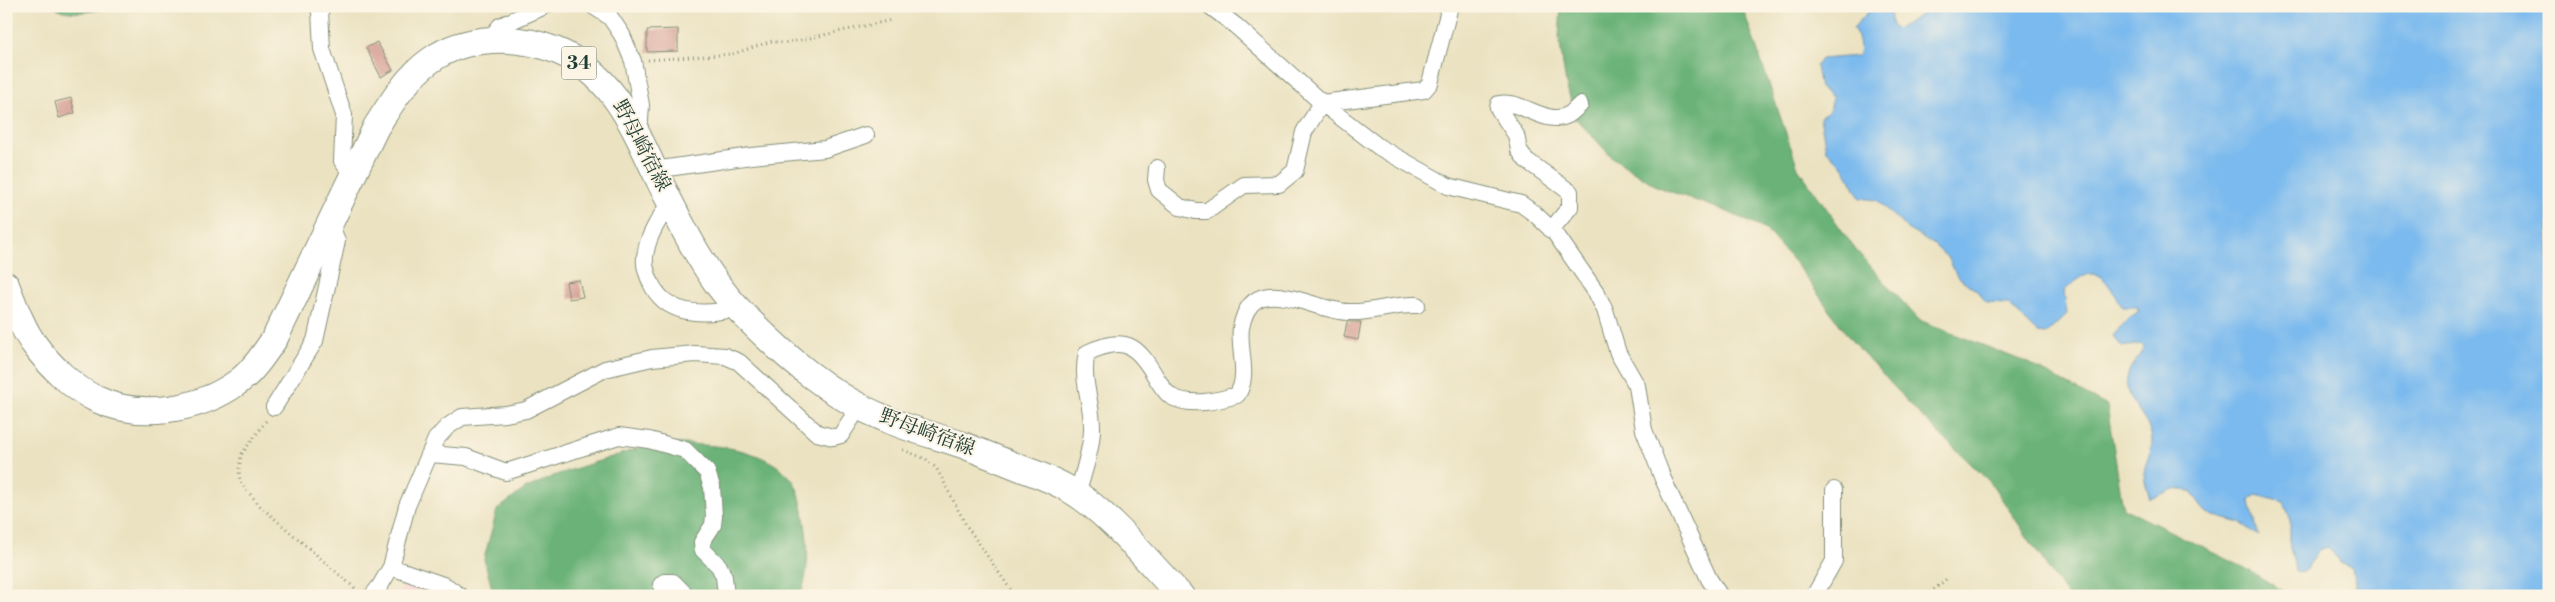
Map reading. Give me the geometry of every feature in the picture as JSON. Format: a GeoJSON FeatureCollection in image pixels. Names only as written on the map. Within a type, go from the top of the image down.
{"type":"FeatureCollection","features":[{"type":"Feature","properties":{"kind":"main road","name":"野母崎宿線"},"geometry":{"type":"LineString","coordinates":[[6,285],[33,343],[54,367],[83,392],[117,407],[149,410],[171,409],[200,402],[218,394],[239,382],[257,364],[288,314],[352,174],[388,108],[415,74],[430,60],[464,45],[488,41],[518,40],[537,44],[557,51],[578,62],[613,93],[639,135],[670,202],[706,267],[736,308],[774,345],[833,392],[859,407],[886,419],[963,445],[1045,478],[1077,495],[1094,507],[1181,596]]}},
{"type":"Feature","properties":{"kind":"street"},"geometry":{"type":"LineString","coordinates":[[318,6],[320,11],[322,49],[344,115],[342,161],[352,174]]}},
{"type":"Feature","properties":{"kind":"street"},"geometry":{"type":"LineString","coordinates":[[488,41],[512,13],[546,6]]}},
{"type":"Feature","properties":{"kind":"street"},"geometry":{"type":"LineString","coordinates":[[1210,6],[1236,26],[1322,104],[1379,147],[1448,186],[1521,204],[1535,214],[1551,230],[1596,292],[1605,310],[1618,353],[1637,386],[1644,430],[1663,479],[1709,579],[1720,596]]}},
{"type":"Feature","properties":{"kind":"street"},"geometry":{"type":"LineString","coordinates":[[1157,168],[1156,180],[1159,190],[1180,207],[1196,211],[1207,210],[1244,186],[1279,184],[1295,171],[1304,132],[1322,104],[1424,90],[1430,83],[1450,6]]}},
{"type":"Feature","properties":{"kind":"street"},"geometry":{"type":"LineString","coordinates":[[596,7],[610,17],[622,34],[633,61],[641,105],[639,135]]}},
{"type":"Feature","properties":{"kind":"street"},"geometry":{"type":"LineString","coordinates":[[1551,230],[1570,207],[1570,192],[1526,160],[1519,150],[1516,135],[1498,108],[1499,104],[1510,104],[1556,117],[1567,116],[1580,105]]}},
{"type":"Feature","properties":{"kind":"street"},"geometry":{"type":"LineString","coordinates":[[654,170],[751,156],[825,149],[866,135]]}},
{"type":"Feature","properties":{"kind":"street"},"geometry":{"type":"LineString","coordinates":[[670,202],[652,234],[646,250],[645,268],[653,287],[663,299],[677,310],[714,314],[736,308]]}},
{"type":"Feature","properties":{"kind":"street"},"geometry":{"type":"LineString","coordinates":[[274,407],[315,341],[337,242],[330,223]]}},
{"type":"Feature","properties":{"kind":"street"},"geometry":{"type":"LineString","coordinates":[[1077,495],[1092,430],[1085,381],[1084,363],[1087,353],[1108,346],[1129,345],[1144,356],[1160,384],[1170,396],[1203,402],[1237,395],[1241,388],[1243,377],[1241,328],[1246,308],[1256,299],[1270,294],[1283,296],[1330,311],[1348,312],[1368,312],[1397,304],[1417,305]]}},
{"type":"Feature","properties":{"kind":"street"},"geometry":{"type":"LineString","coordinates":[[372,596],[392,567],[407,506],[436,439],[447,427],[462,417],[506,414],[526,410],[604,369],[676,354],[725,356],[738,362],[816,433],[828,437],[841,435],[859,407]]}},
{"type":"Feature","properties":{"kind":"street"},"geometry":{"type":"LineString","coordinates":[[430,454],[466,457],[506,472],[619,436],[650,440],[684,450],[707,472],[712,487],[713,525],[702,542],[703,550],[720,566],[724,577],[726,596]]}},
{"type":"Feature","properties":{"kind":"street"},"geometry":{"type":"LineString","coordinates":[[1814,596],[1834,561],[1834,490]]}},
{"type":"Feature","properties":{"kind":"street"},"geometry":{"type":"LineString","coordinates":[[392,567],[446,586],[460,596]]}},
{"type":"Feature","properties":{"kind":"street"},"geometry":{"type":"LineString","coordinates":[[665,596],[661,585],[668,581],[674,582],[683,589],[687,596]]}},
{"type":"Feature","properties":{"kind":"path"},"geometry":{"type":"LineString","coordinates":[[633,61],[733,54],[772,40],[782,43],[892,20]]}},
{"type":"Feature","properties":{"kind":"path"},"geometry":{"type":"LineString","coordinates":[[274,407],[262,428],[241,455],[238,470],[240,482],[261,507],[362,596]]}},
{"type":"Feature","properties":{"kind":"path"},"geometry":{"type":"LineString","coordinates":[[886,419],[893,440],[905,452],[926,458],[937,469],[966,525],[1015,596]]}},
{"type":"Feature","properties":{"kind":"path"},"geometry":{"type":"LineString","coordinates":[[1926,596],[1949,577]]}},
{"type":"Feature","properties":{"kind":"shaded area"},"geometry":{"type":"Polygon","coordinates":[[[407,585],[423,585],[447,596],[395,596],[407,585]]]}},
{"type":"Feature","properties":{"kind":"green space"},"geometry":{"type":"Polygon","coordinates":[[[53,6],[106,6],[94,11],[71,12],[53,6]]]}},
{"type":"Feature","properties":{"kind":"green space"},"geometry":{"type":"Polygon","coordinates":[[[1561,6],[1742,6],[1798,168],[1855,249],[1919,320],[2028,363],[2107,406],[2123,508],[2245,568],[2291,596],[2067,596],[1991,483],[1922,417],[1851,340],[1797,265],[1766,230],[1728,212],[1658,187],[1613,158],[1577,120],[1566,84],[1559,38],[1561,6]]]}},
{"type":"Feature","properties":{"kind":"green space"},"geometry":{"type":"Polygon","coordinates":[[[655,443],[708,445],[744,451],[761,457],[777,466],[790,477],[800,499],[807,542],[807,569],[800,596],[494,596],[484,559],[497,510],[525,489],[556,475],[655,443]]]}},
{"type":"Feature","properties":{"kind":"water"},"geometry":{"type":"Polygon","coordinates":[[[1874,6],[1889,6],[1892,25],[1897,29],[1924,13],[1929,6],[2549,6],[2549,596],[2358,596],[2352,568],[2340,563],[2328,547],[2319,550],[2305,571],[2296,572],[2290,548],[2290,518],[2284,502],[2256,495],[2249,500],[2259,536],[2240,523],[2207,514],[2191,491],[2173,489],[2150,499],[2144,473],[2152,439],[2147,424],[2129,395],[2127,387],[2130,369],[2144,346],[2141,344],[2122,347],[2113,336],[2127,319],[2138,312],[2138,307],[2123,307],[2104,280],[2098,275],[2092,274],[2075,281],[2064,291],[2067,314],[2046,334],[2038,333],[2008,304],[1987,303],[1977,291],[1957,276],[1949,259],[1933,244],[1907,229],[1877,200],[1860,198],[1845,169],[1826,149],[1820,117],[1829,112],[1833,97],[1820,88],[1816,66],[1821,59],[1858,56],[1859,42],[1853,28],[1874,6]]]}},
{"type":"Feature","properties":{"kind":"building"},"geometry":{"type":"Polygon","coordinates":[[[678,29],[678,51],[647,52],[647,30],[678,29]]]}},
{"type":"Feature","properties":{"kind":"building"},"geometry":{"type":"Polygon","coordinates":[[[377,42],[393,70],[381,77],[366,48],[377,42]]]}},
{"type":"Feature","properties":{"kind":"building"},"geometry":{"type":"Polygon","coordinates":[[[71,98],[75,113],[59,118],[55,102],[71,98]]]}},
{"type":"Feature","properties":{"kind":"building"},"geometry":{"type":"Polygon","coordinates":[[[579,280],[583,297],[569,299],[566,282],[579,280]]]}},
{"type":"Feature","properties":{"kind":"building"},"geometry":{"type":"Polygon","coordinates":[[[1347,322],[1361,322],[1358,340],[1344,337],[1347,322]]]}}]}
